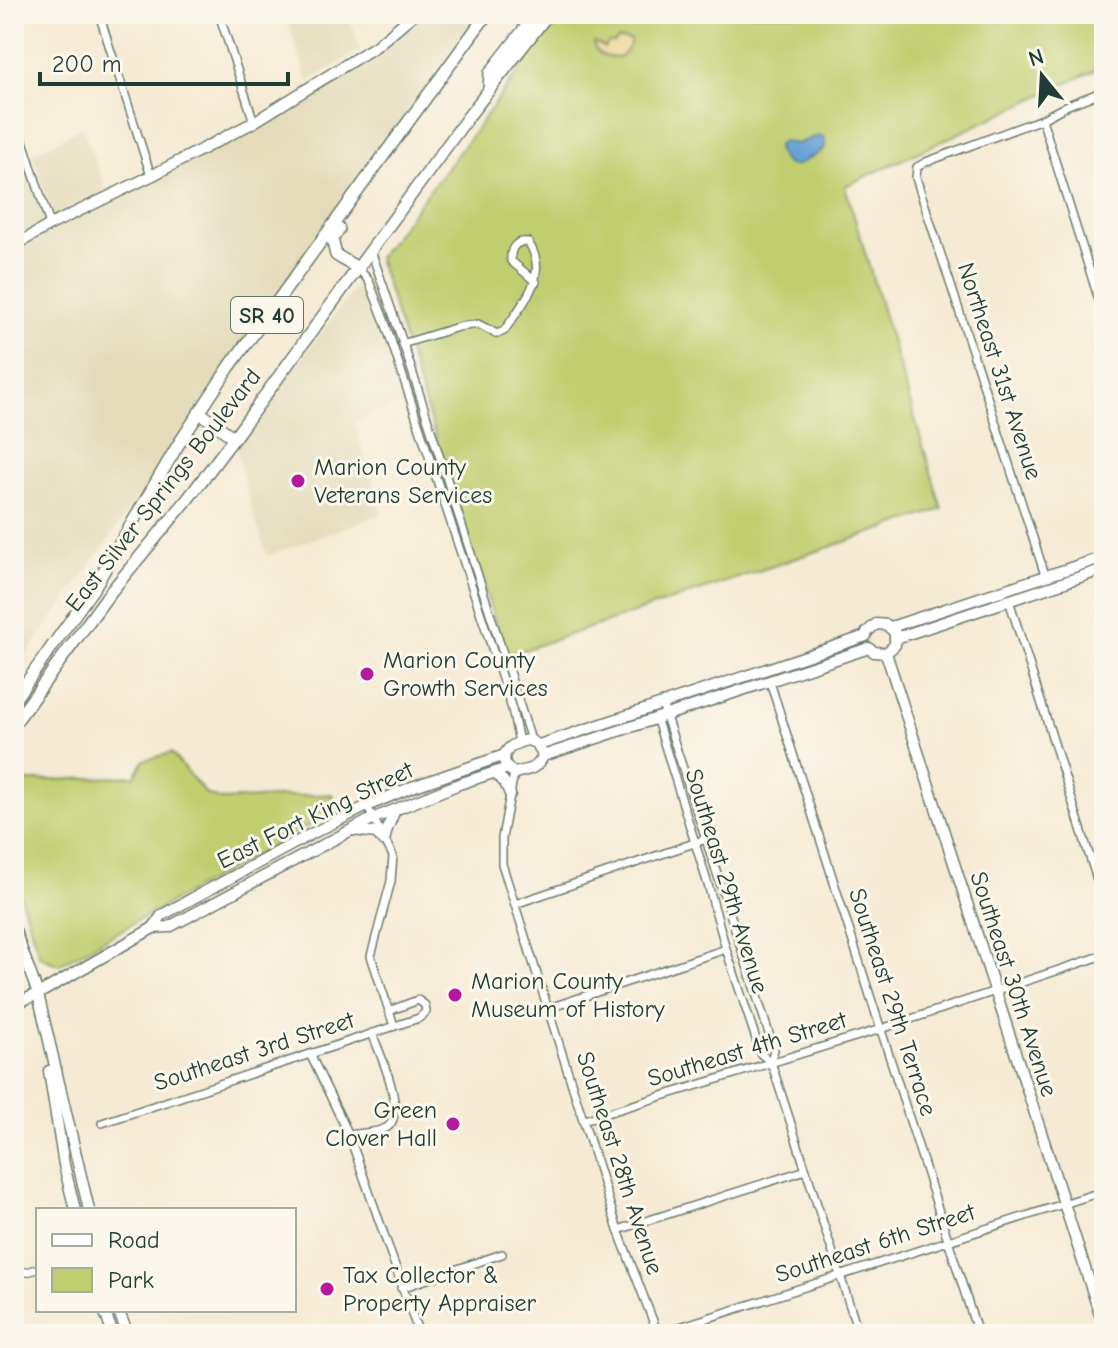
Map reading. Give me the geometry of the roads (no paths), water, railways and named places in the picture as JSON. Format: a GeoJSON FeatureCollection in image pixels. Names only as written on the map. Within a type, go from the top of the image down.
{"type":"FeatureCollection","features":[{"type":"Feature","properties":{"kind":"main road","name":"East Silver Springs Boulevard"},"geometry":{"type":"LineString","coordinates":[[14,700],[95,586],[199,412],[279,297],[487,14]]}},
{"type":"Feature","properties":{"kind":"main road"},"geometry":{"type":"LineString","coordinates":[[489,89],[490,73],[536,14]]}},
{"type":"Feature","properties":{"kind":"main road","name":"East Silver Springs Boulevard"},"geometry":{"type":"LineString","coordinates":[[14,724],[109,594],[234,438],[489,89],[548,14]]}},
{"type":"Feature","properties":{"kind":"main road"},"geometry":{"type":"LineString","coordinates":[[359,269],[336,255],[332,239],[388,161],[393,145]]}},
{"type":"Feature","properties":{"kind":"main road"},"geometry":{"type":"LineString","coordinates":[[199,412],[234,438]]}},
{"type":"Feature","properties":{"kind":"street"},"geometry":{"type":"LineString","coordinates":[[99,14],[151,176]]}},
{"type":"Feature","properties":{"kind":"street"},"geometry":{"type":"LineString","coordinates":[[219,14],[254,122]]}},
{"type":"Feature","properties":{"kind":"street"},"geometry":{"type":"LineString","coordinates":[[14,246],[254,122],[376,46],[414,14]]}},
{"type":"Feature","properties":{"kind":"street"},"geometry":{"type":"LineString","coordinates":[[1104,91],[1042,119],[1104,316]]}},
{"type":"Feature","properties":{"kind":"street"},"geometry":{"type":"LineString","coordinates":[[14,113],[50,225]]}},
{"type":"Feature","properties":{"kind":"street","name":"Northeast 31st Avenue"},"geometry":{"type":"LineString","coordinates":[[1042,119],[926,162],[917,167],[916,178],[1048,582]]}},
{"type":"Feature","properties":{"kind":"street"},"geometry":{"type":"LineString","coordinates":[[393,347],[478,324],[497,334],[504,331],[536,282],[533,248],[528,242],[515,244],[510,252],[511,261],[536,282]]}},
{"type":"Feature","properties":{"kind":"street"},"geometry":{"type":"LineString","coordinates":[[371,251],[403,343],[533,746],[540,763],[532,769],[511,770],[504,759],[511,746],[533,746],[661,718],[869,648]]}},
{"type":"Feature","properties":{"kind":"street"},"geometry":{"type":"LineString","coordinates":[[359,269],[369,281],[393,347],[512,709],[533,746]]}},
{"type":"Feature","properties":{"kind":"street"},"geometry":{"type":"LineString","coordinates":[[894,633],[1009,600],[1104,557]]}},
{"type":"Feature","properties":{"kind":"street"},"geometry":{"type":"LineString","coordinates":[[894,633],[1048,582],[1104,569]]}},
{"type":"Feature","properties":{"kind":"street"},"geometry":{"type":"LineString","coordinates":[[1009,600],[1104,902]]}},
{"type":"Feature","properties":{"kind":"street"},"geometry":{"type":"LineString","coordinates":[[876,624],[887,625],[894,633],[895,645],[886,653],[874,652],[869,648],[867,632],[876,624]]}},
{"type":"Feature","properties":{"kind":"street"},"geometry":{"type":"LineString","coordinates":[[533,746],[866,636]]}},
{"type":"Feature","properties":{"kind":"street","name":"Southeast 30th Avenue"},"geometry":{"type":"LineString","coordinates":[[886,653],[1104,1327]]}},
{"type":"Feature","properties":{"kind":"street","name":"Southeast 29th Terrace"},"geometry":{"type":"LineString","coordinates":[[770,682],[978,1334]]}},
{"type":"Feature","properties":{"kind":"street","name":"Southeast 29th Avenue"},"geometry":{"type":"LineString","coordinates":[[658,706],[726,949],[761,1054],[771,1062]]}},
{"type":"Feature","properties":{"kind":"street","name":"Southeast 29th Avenue"},"geometry":{"type":"LineString","coordinates":[[661,718],[706,839],[774,1049],[771,1062],[859,1334]]}},
{"type":"Feature","properties":{"kind":"street","name":"East Fort King Street"},"geometry":{"type":"LineString","coordinates":[[14,1004],[38,994],[153,928],[162,915],[315,832],[367,806],[505,755]]}},
{"type":"Feature","properties":{"kind":"street","name":"East Fort King Street"},"geometry":{"type":"LineString","coordinates":[[153,928],[169,927],[372,819],[459,784],[511,770]]}},
{"type":"Feature","properties":{"kind":"street","name":"Southeast 28th Avenue"},"geometry":{"type":"LineString","coordinates":[[511,770],[502,838],[502,864],[618,1230],[658,1334]]}},
{"type":"Feature","properties":{"kind":"street"},"geometry":{"type":"LineString","coordinates":[[493,773],[507,784],[510,794]]}},
{"type":"Feature","properties":{"kind":"street"},"geometry":{"type":"LineString","coordinates":[[367,806],[393,856],[391,881],[371,956],[394,1026]]}},
{"type":"Feature","properties":{"kind":"street"},"geometry":{"type":"LineString","coordinates":[[384,841],[395,810]]}},
{"type":"Feature","properties":{"kind":"street"},"geometry":{"type":"LineString","coordinates":[[346,832],[368,831],[376,833],[384,841]]}},
{"type":"Feature","properties":{"kind":"street"},"geometry":{"type":"LineString","coordinates":[[515,904],[706,839]]}},
{"type":"Feature","properties":{"kind":"street"},"geometry":{"type":"LineString","coordinates":[[14,928],[38,994],[89,1208]]}},
{"type":"Feature","properties":{"kind":"street"},"geometry":{"type":"LineString","coordinates":[[549,1008],[726,949]]}},
{"type":"Feature","properties":{"kind":"street","name":"Southeast 4th Street"},"geometry":{"type":"LineString","coordinates":[[584,1120],[881,1029],[1104,955]]}},
{"type":"Feature","properties":{"kind":"street"},"geometry":{"type":"LineString","coordinates":[[38,994],[64,1165],[75,1208]]}},
{"type":"Feature","properties":{"kind":"street","name":"Southeast 3rd Street"},"geometry":{"type":"LineString","coordinates":[[102,1123],[419,1018],[426,1008],[418,1000],[389,1011]]}},
{"type":"Feature","properties":{"kind":"street"},"geometry":{"type":"LineString","coordinates":[[349,1135],[385,1129],[392,1122],[393,1091],[372,1033]]}},
{"type":"Feature","properties":{"kind":"street"},"geometry":{"type":"LineString","coordinates":[[310,1054],[349,1135],[419,1334]]}},
{"type":"Feature","properties":{"kind":"street"},"geometry":{"type":"LineString","coordinates":[[618,1230],[806,1170]]}},
{"type":"Feature","properties":{"kind":"street","name":"Southeast 6th Street"},"geometry":{"type":"LineString","coordinates":[[658,1334],[1104,1191]]}},
{"type":"Feature","properties":{"kind":"street"},"geometry":{"type":"LineString","coordinates":[[401,1288],[502,1254]]}},
{"type":"Feature","properties":{"kind":"street"},"geometry":{"type":"LineString","coordinates":[[14,1275],[36,1270]]}},
{"type":"Feature","properties":{"kind":"street"},"geometry":{"type":"LineString","coordinates":[[105,1312],[113,1334]]}},
{"type":"Feature","properties":{"kind":"street"},"geometry":{"type":"LineString","coordinates":[[119,1312],[128,1334]]}},
{"type":"Feature","properties":{"kind":"water"},"geometry":{"type":"Polygon","coordinates":[[[819,135],[825,138],[825,147],[800,164],[793,166],[785,163],[778,152],[777,145],[782,141],[797,144],[819,135]]]}},
{"type":"Feature","properties":{"kind":"place","name":"Marion County Veterans Services"},"geometry":{"type":"Point","coordinates":[298,481]}},
{"type":"Feature","properties":{"kind":"place","name":"Marion County Growth Services"},"geometry":{"type":"Point","coordinates":[367,674]}},
{"type":"Feature","properties":{"kind":"place","name":"Marion County Museum of History"},"geometry":{"type":"Point","coordinates":[455,995]}},
{"type":"Feature","properties":{"kind":"place","name":"Green Clover Hall"},"geometry":{"type":"Point","coordinates":[453,1124]}},
{"type":"Feature","properties":{"kind":"place","name":"Tax Collector & Property Appraiser"},"geometry":{"type":"Point","coordinates":[327,1289]}}]}
